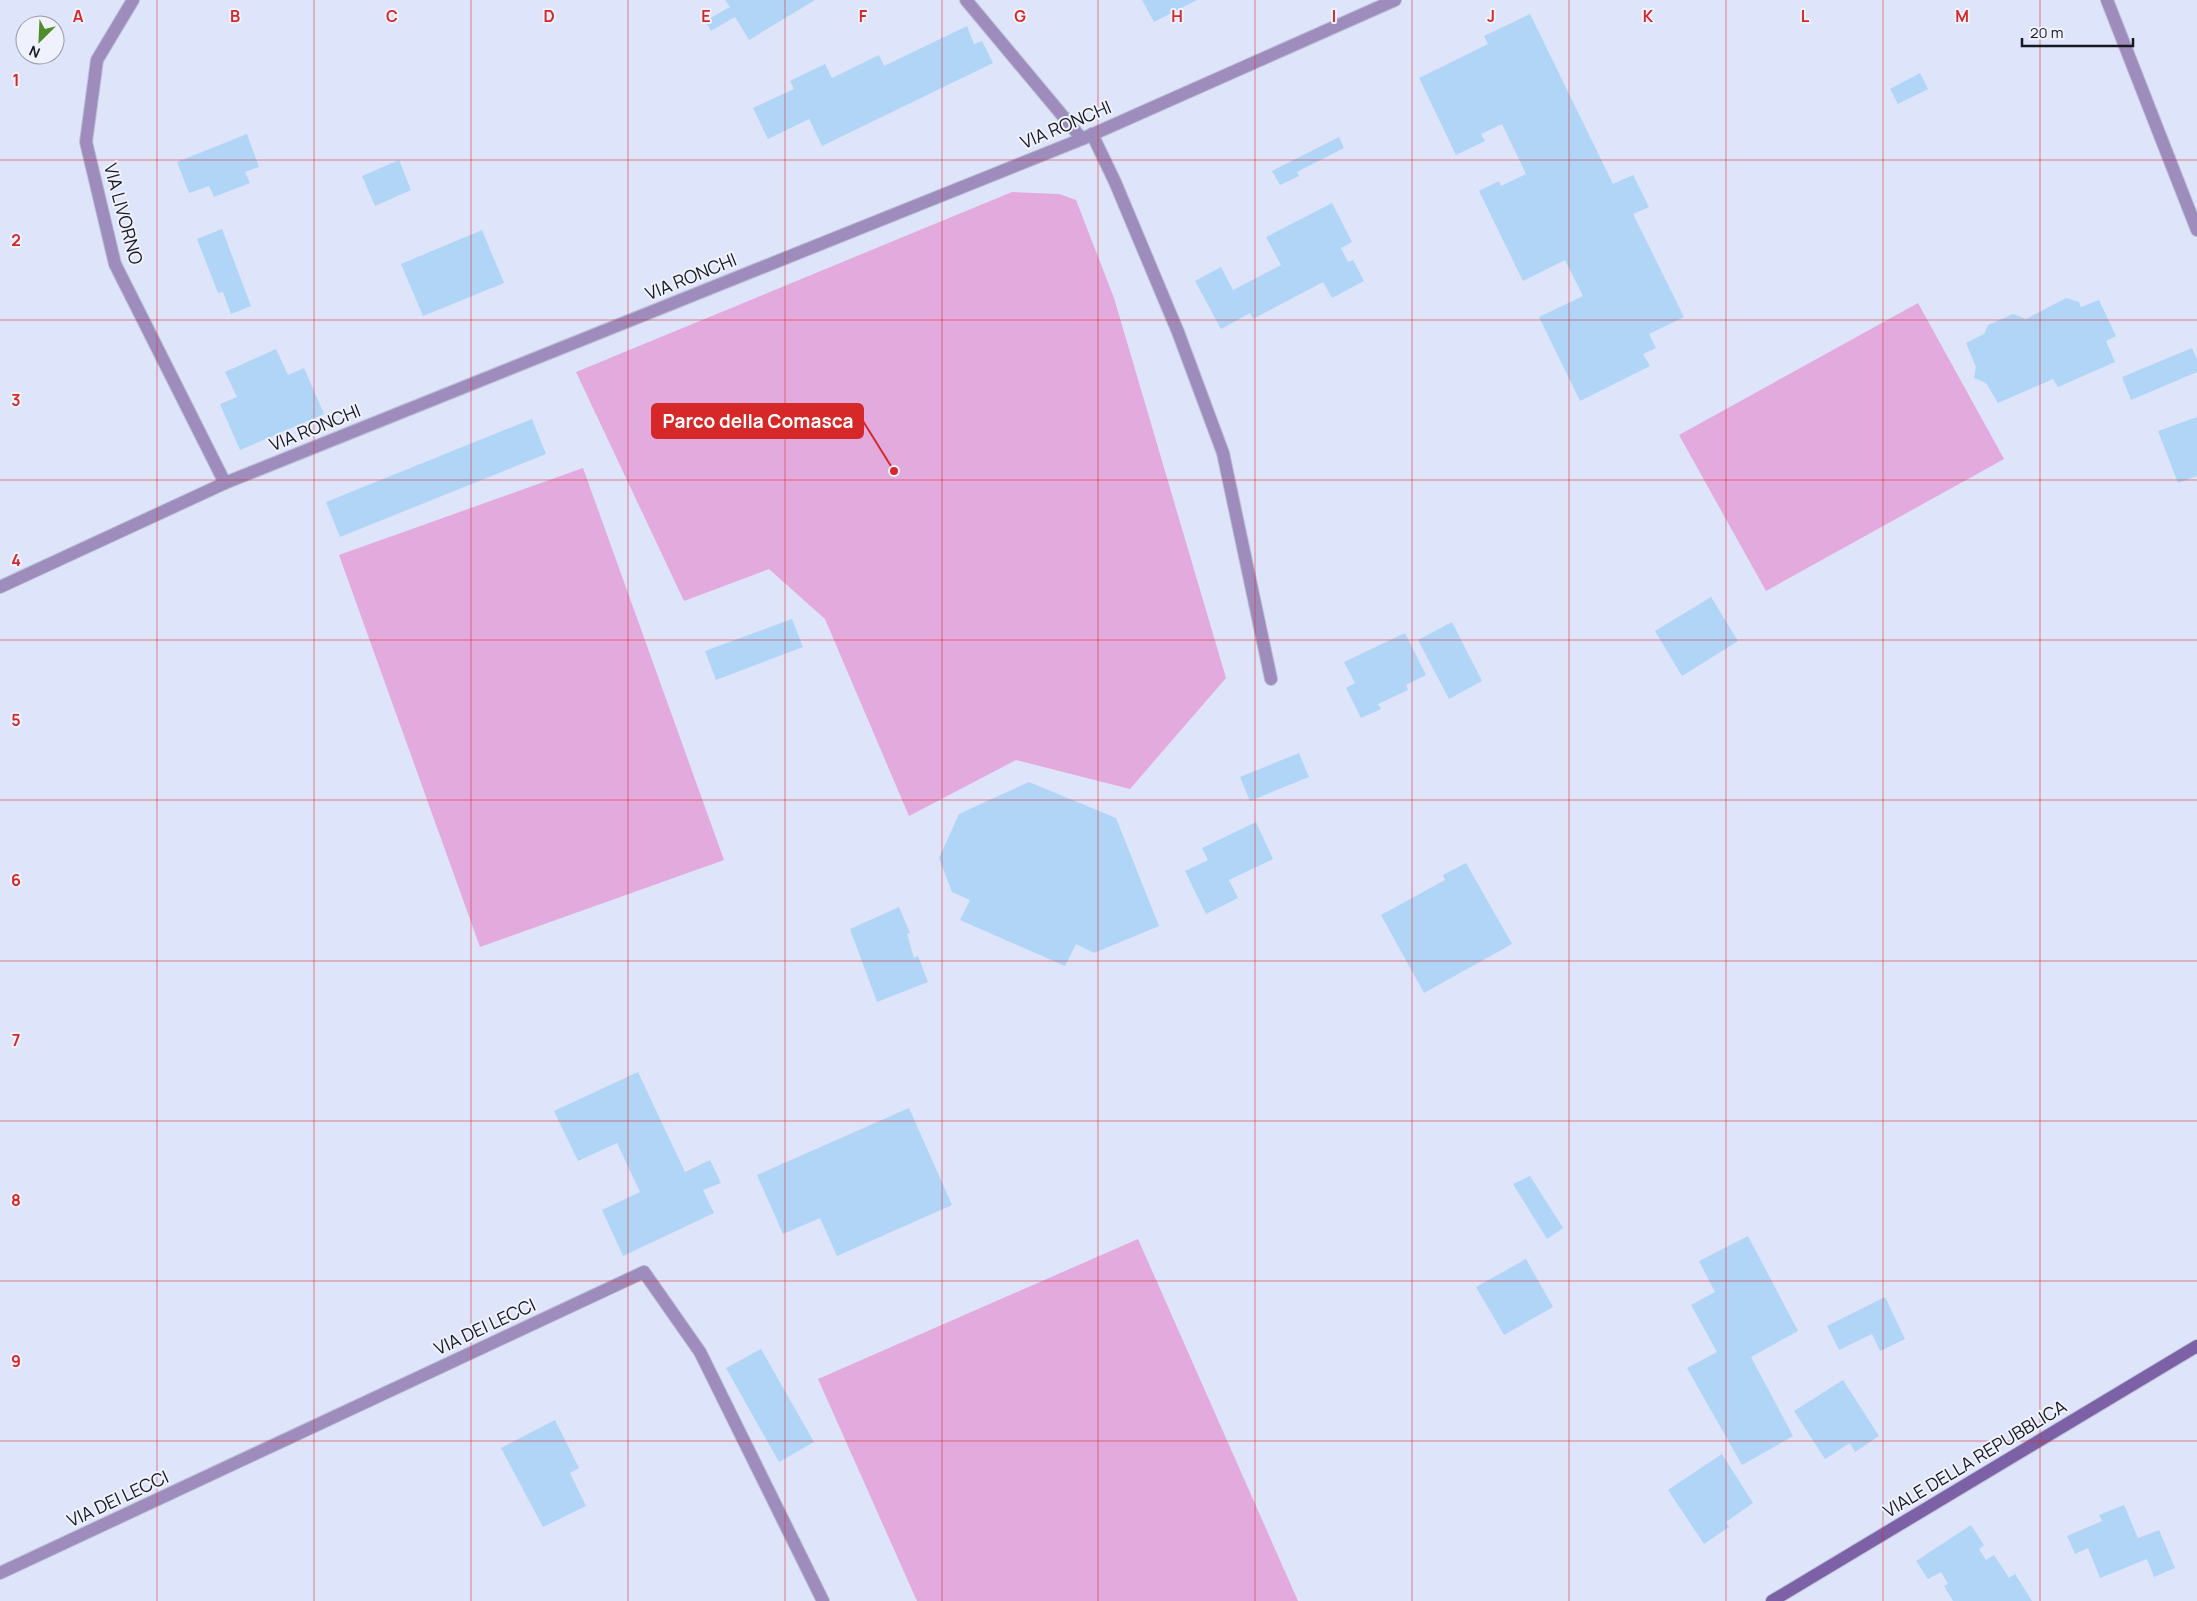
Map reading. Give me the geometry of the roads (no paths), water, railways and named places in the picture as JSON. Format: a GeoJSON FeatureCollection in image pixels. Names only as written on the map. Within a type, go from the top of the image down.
{"type":"FeatureCollection","features":[{"type":"Feature","properties":{"kind":"main road","name":"VIALE DELLA REPUBBLICA"},"geometry":{"type":"LineString","coordinates":[[1772,1601],[2197,1346]]}},
{"type":"Feature","properties":{"kind":"street","name":"VIA LIVORNO"},"geometry":{"type":"LineString","coordinates":[[133,0],[97,60],[86,142],[115,264],[226,483]]}},
{"type":"Feature","properties":{"kind":"street"},"geometry":{"type":"LineString","coordinates":[[966,0],[1087,137],[1115,182],[1178,332],[1223,453],[1271,679]]}},
{"type":"Feature","properties":{"kind":"street","name":"VIA RONCHI"},"geometry":{"type":"LineString","coordinates":[[0,587],[226,483],[1087,137],[1395,0]]}},
{"type":"Feature","properties":{"kind":"street"},"geometry":{"type":"LineString","coordinates":[[2107,0],[2197,230]]}},
{"type":"Feature","properties":{"kind":"street","name":"VIA DEI LECCI"},"geometry":{"type":"LineString","coordinates":[[0,1573],[644,1272],[700,1352],[823,1601]]}},
{"type":"Feature","properties":{"kind":"place","name":"Parco della Comasca"},"geometry":{"type":"Point","coordinates":[894,471]}}]}
